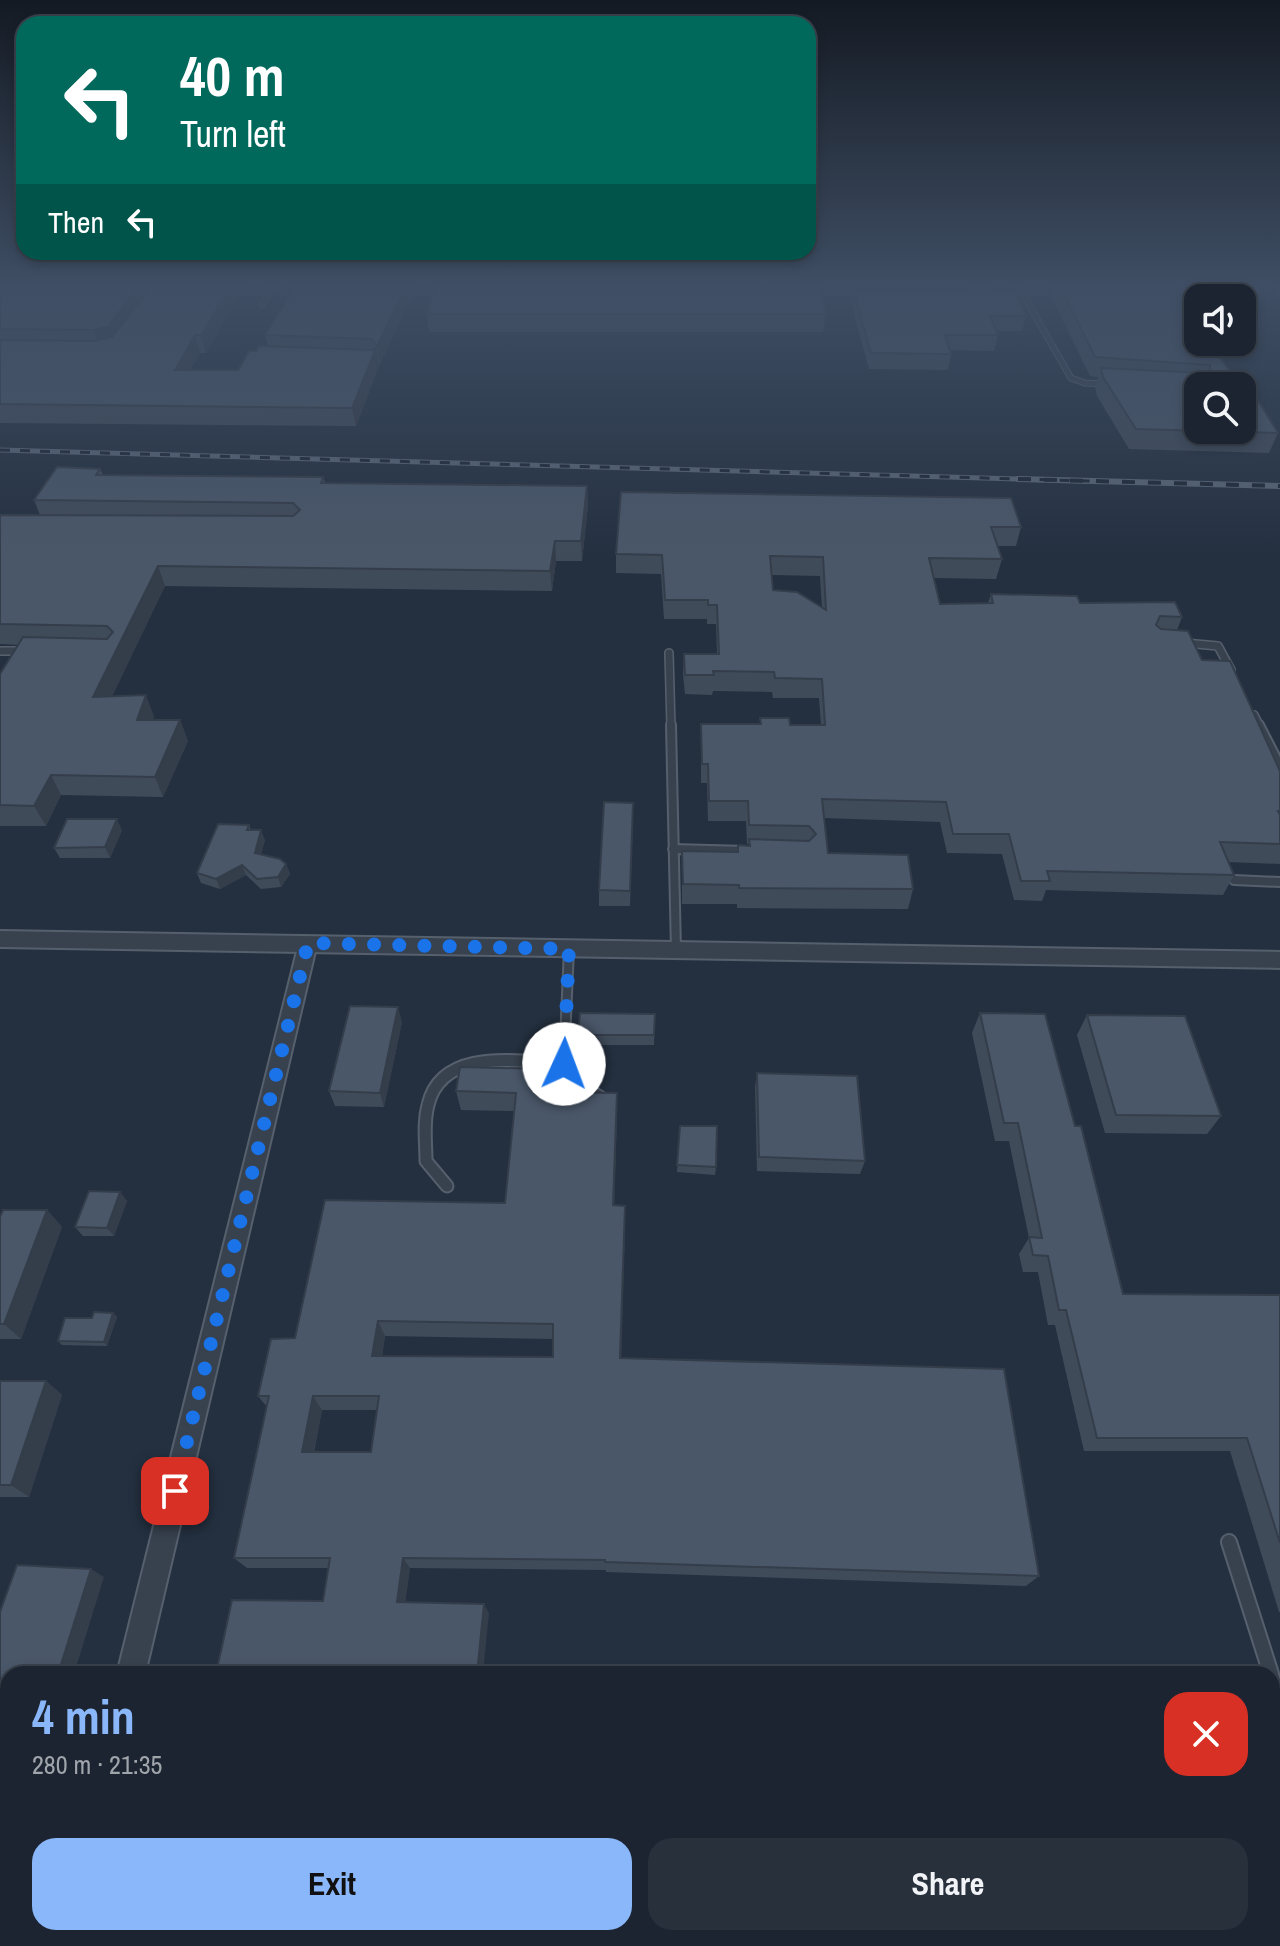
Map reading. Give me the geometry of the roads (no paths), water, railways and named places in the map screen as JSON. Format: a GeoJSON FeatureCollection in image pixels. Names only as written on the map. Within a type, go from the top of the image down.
{"type":"FeatureCollection","features":[{"type":"Feature","properties":{"kind":"street"},"geometry":{"type":"LineString","coordinates":[[0,939],[1280,960]]}},
{"type":"Feature","properties":{"kind":"street"},"geometry":{"type":"LineString","coordinates":[[133,1666],[308,943]]}},
{"type":"Feature","properties":{"kind":"lane"},"geometry":{"type":"LineString","coordinates":[[1070,377],[1085,383],[1113,384]]}},
{"type":"Feature","properties":{"kind":"lane"},"geometry":{"type":"LineString","coordinates":[[1169,642],[1218,646],[1234,676]]}},
{"type":"Feature","properties":{"kind":"lane"},"geometry":{"type":"LineString","coordinates":[[0,651],[36,652]]}},
{"type":"Feature","properties":{"kind":"lane"},"geometry":{"type":"LineString","coordinates":[[14,664],[21,651]]}},
{"type":"Feature","properties":{"kind":"lane"},"geometry":{"type":"LineString","coordinates":[[669,653],[676,951]]}},
{"type":"Feature","properties":{"kind":"lane"},"geometry":{"type":"LineString","coordinates":[[1247,701],[1280,766]]}},
{"type":"Feature","properties":{"kind":"lane"},"geometry":{"type":"LineString","coordinates":[[673,849],[762,852]]}},
{"type":"Feature","properties":{"kind":"lane"},"geometry":{"type":"LineString","coordinates":[[1234,880],[1280,882]]}},
{"type":"Feature","properties":{"kind":"lane"},"geometry":{"type":"LineString","coordinates":[[569,949],[564,1064],[586,1089],[603,1099]]}},
{"type":"Feature","properties":{"kind":"lane"},"geometry":{"type":"LineString","coordinates":[[447,1186],[426,1161],[426,1127],[431,1095],[446,1072],[470,1063],[564,1064]]}},
{"type":"Feature","properties":{"kind":"lane"},"geometry":{"type":"LineString","coordinates":[[1229,1542],[1268,1666]]}},
{"type":"Feature","properties":{"kind":"railway"},"geometry":{"type":"LineString","coordinates":[[0,450],[1046,480]]}},
{"type":"Feature","properties":{"kind":"railway"},"geometry":{"type":"LineString","coordinates":[[1018,479],[1046,480]]}},
{"type":"Feature","properties":{"kind":"railway"},"geometry":{"type":"LineString","coordinates":[[1046,480],[1280,486]]}},
{"type":"Feature","properties":{"kind":"railway"},"geometry":{"type":"LineString","coordinates":[[1046,480],[1090,481]]}}]}
